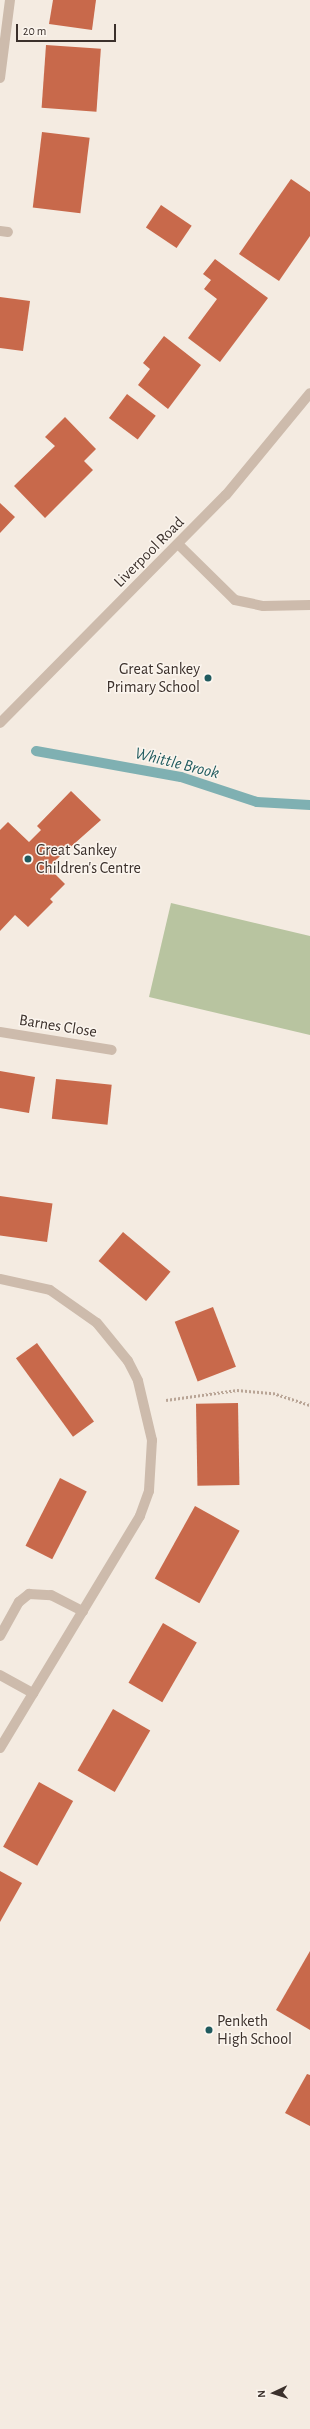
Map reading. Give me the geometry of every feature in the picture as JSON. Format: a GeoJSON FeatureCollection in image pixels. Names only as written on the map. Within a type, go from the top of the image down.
{"type":"FeatureCollection","features":[{"type":"Feature","properties":{"kind":"street"},"geometry":{"type":"LineString","coordinates":[[0,78],[10,0]]}},
{"type":"Feature","properties":{"kind":"street","name":"Liverpool Road"},"geometry":{"type":"LineString","coordinates":[[0,723],[226,495],[310,393]]}},
{"type":"Feature","properties":{"kind":"street"},"geometry":{"type":"LineString","coordinates":[[178,544],[235,600],[263,606],[310,606]]}},
{"type":"Feature","properties":{"kind":"street","name":"Barnes Close"},"geometry":{"type":"LineString","coordinates":[[0,1032],[112,1050]]}},
{"type":"Feature","properties":{"kind":"street"},"geometry":{"type":"LineString","coordinates":[[0,1279],[50,1290],[97,1322],[128,1361],[146,1402],[152,1440],[149,1491],[140,1516],[0,1748]]}},
{"type":"Feature","properties":{"kind":"street"},"geometry":{"type":"LineString","coordinates":[[0,1636],[19,1602],[29,1594],[50,1595],[83,1611]]}},
{"type":"Feature","properties":{"kind":"street"},"geometry":{"type":"LineString","coordinates":[[0,1674],[33,1693]]}},
{"type":"Feature","properties":{"kind":"path"},"geometry":{"type":"LineString","coordinates":[[146,1402],[238,1390],[273,1393],[310,1405]]}},
{"type":"Feature","properties":{"kind":"green space"},"geometry":{"type":"Polygon","coordinates":[[[171,903],[310,936],[310,1035],[149,997],[171,903]]]}},
{"type":"Feature","properties":{"kind":"building"},"geometry":{"type":"Polygon","coordinates":[[[53,0],[96,0],[92,30],[49,24],[53,0]]]}},
{"type":"Feature","properties":{"kind":"building"},"geometry":{"type":"Polygon","coordinates":[[[46,45],[101,49],[96,112],[42,108],[46,45]]]}},
{"type":"Feature","properties":{"kind":"building"},"geometry":{"type":"Polygon","coordinates":[[[42,132],[90,138],[80,213],[33,207],[42,132]]]}},
{"type":"Feature","properties":{"kind":"building"},"geometry":{"type":"Polygon","coordinates":[[[291,179],[310,192],[310,236],[279,281],[239,254],[291,179]]]}},
{"type":"Feature","properties":{"kind":"building"},"geometry":{"type":"Polygon","coordinates":[[[161,205],[192,226],[177,248],[146,227],[161,205]]]}},
{"type":"Feature","properties":{"kind":"building"},"geometry":{"type":"Polygon","coordinates":[[[215,259],[268,298],[220,362],[188,338],[217,299],[204,289],[211,280],[203,274],[215,259]]]}},
{"type":"Feature","properties":{"kind":"building"},"geometry":{"type":"Polygon","coordinates":[[[0,297],[30,301],[23,351],[0,348],[0,297]]]}},
{"type":"Feature","properties":{"kind":"building"},"geometry":{"type":"Polygon","coordinates":[[[164,336],[201,365],[168,409],[138,385],[150,369],[143,363],[164,336]]]}},
{"type":"Feature","properties":{"kind":"building"},"geometry":{"type":"Polygon","coordinates":[[[127,394],[156,416],[138,440],[109,418],[127,394]]]}},
{"type":"Feature","properties":{"kind":"building"},"geometry":{"type":"Polygon","coordinates":[[[65,417],[96,449],[84,461],[93,470],[45,518],[14,486],[55,446],[45,437],[65,417]]]}},
{"type":"Feature","properties":{"kind":"building"},"geometry":{"type":"Polygon","coordinates":[[[0,503],[15,517],[0,533],[0,503]]]}},
{"type":"Feature","properties":{"kind":"building","name":"Great Sankey Children's Centre"},"geometry":{"type":"Polygon","coordinates":[[[71,791],[101,820],[48,867],[65,884],[50,899],[53,902],[28,927],[15,915],[0,931],[0,830],[8,822],[29,842],[41,830],[37,826],[71,791]]]}},
{"type":"Feature","properties":{"kind":"building"},"geometry":{"type":"Polygon","coordinates":[[[0,1071],[35,1077],[29,1113],[0,1108],[0,1071]]]}},
{"type":"Feature","properties":{"kind":"building"},"geometry":{"type":"Polygon","coordinates":[[[56,1079],[112,1085],[108,1125],[52,1119],[56,1079]]]}},
{"type":"Feature","properties":{"kind":"building"},"geometry":{"type":"Polygon","coordinates":[[[0,1196],[52,1203],[47,1242],[0,1235],[0,1196]]]}},
{"type":"Feature","properties":{"kind":"building"},"geometry":{"type":"Polygon","coordinates":[[[123,1232],[170,1272],[146,1301],[99,1261],[123,1232]]]}},
{"type":"Feature","properties":{"kind":"building"},"geometry":{"type":"Polygon","coordinates":[[[213,1307],[236,1367],[198,1381],[175,1322],[213,1307]]]}},
{"type":"Feature","properties":{"kind":"building"},"geometry":{"type":"Polygon","coordinates":[[[37,1343],[94,1421],[73,1437],[16,1358],[37,1343]]]}},
{"type":"Feature","properties":{"kind":"building"},"geometry":{"type":"Polygon","coordinates":[[[238,1403],[239,1485],[197,1486],[196,1404],[238,1403]]]}},
{"type":"Feature","properties":{"kind":"building"},"geometry":{"type":"Polygon","coordinates":[[[60,1478],[87,1492],[52,1559],[25,1546],[60,1478]]]}},
{"type":"Feature","properties":{"kind":"building"},"geometry":{"type":"Polygon","coordinates":[[[195,1506],[240,1531],[199,1603],[155,1579],[195,1506]]]}},
{"type":"Feature","properties":{"kind":"building"},"geometry":{"type":"Polygon","coordinates":[[[163,1623],[197,1642],[162,1702],[128,1683],[163,1623]]]}},
{"type":"Feature","properties":{"kind":"building"},"geometry":{"type":"Polygon","coordinates":[[[113,1709],[150,1730],[115,1792],[78,1770],[113,1709]]]}},
{"type":"Feature","properties":{"kind":"building"},"geometry":{"type":"Polygon","coordinates":[[[39,1782],[73,1801],[37,1866],[3,1847],[39,1782]]]}},
{"type":"Feature","properties":{"kind":"building"},"geometry":{"type":"Polygon","coordinates":[[[0,1871],[22,1883],[0,1922],[0,1871]]]}},
{"type":"Feature","properties":{"kind":"building"},"geometry":{"type":"Polygon","coordinates":[[[310,1951],[310,2030],[276,2010],[310,1951]]]}},
{"type":"Feature","properties":{"kind":"building"},"geometry":{"type":"Polygon","coordinates":[[[307,2074],[310,2075],[310,2126],[285,2113],[307,2074]]]}},
{"type":"Feature","properties":{"kind":"waterway","name":"Whittle Brook"},"geometry":{"type":"LineString","coordinates":[[36,751],[181,777],[257,802],[310,805]]}},
{"type":"Feature","properties":{"kind":"place","name":"Great Sankey Primary School"},"geometry":{"type":"Point","coordinates":[208,678]}},
{"type":"Feature","properties":{"kind":"place","name":"Great Sankey Children's Centre"},"geometry":{"type":"Point","coordinates":[28,859]}},
{"type":"Feature","properties":{"kind":"place","name":"Penketh High School"},"geometry":{"type":"Point","coordinates":[209,2030]}}]}
